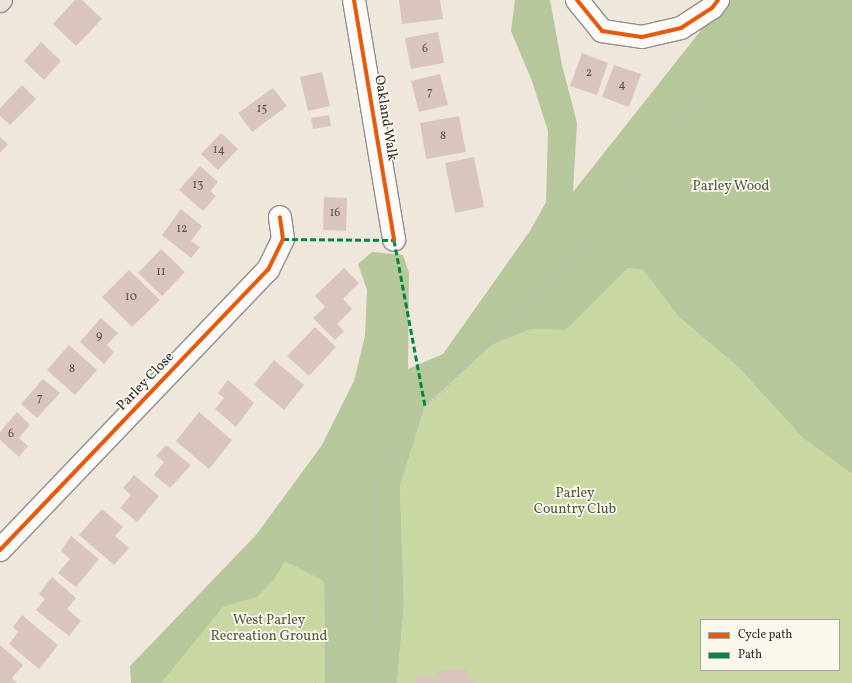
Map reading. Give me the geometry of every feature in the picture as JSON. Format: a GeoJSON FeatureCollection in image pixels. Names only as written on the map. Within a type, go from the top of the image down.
{"type":"FeatureCollection","features":[{"type":"Feature","properties":{"kind":"street","name":"Oakland Walk"},"geometry":{"type":"LineString","coordinates":[[354,0],[394,240]]}},
{"type":"Feature","properties":{"kind":"street"},"geometry":{"type":"LineString","coordinates":[[577,0],[602,31],[642,37],[681,28],[712,8],[718,0]]}},
{"type":"Feature","properties":{"kind":"street","name":"Parley Close"},"geometry":{"type":"LineString","coordinates":[[0,550],[268,270],[283,239],[280,217]]}},
{"type":"Feature","properties":{"kind":"path"},"geometry":{"type":"LineString","coordinates":[[373,683],[377,484],[424,406],[571,262],[775,0]]}},
{"type":"Feature","properties":{"kind":"green space","name":"Parley Wood"},"geometry":{"type":"Polygon","coordinates":[[[515,0],[550,0],[562,65],[577,123],[573,192],[725,0],[852,0],[852,474],[803,438],[738,367],[679,317],[643,270],[628,268],[566,330],[531,329],[492,345],[425,406],[400,486],[404,605],[397,683],[325,683],[324,581],[285,561],[273,581],[257,597],[223,607],[161,683],[131,683],[130,666],[256,535],[322,445],[354,381],[365,336],[367,290],[358,264],[372,252],[403,255],[409,273],[408,369],[443,354],[530,231],[546,202],[548,131],[532,81],[511,31],[515,0]]]}},
{"type":"Feature","properties":{"kind":"green space","name":"Parley Country Club"},"geometry":{"type":"Polygon","coordinates":[[[628,268],[643,270],[679,317],[738,367],[803,438],[852,474],[852,683],[397,683],[404,605],[400,486],[425,406],[492,345],[531,329],[566,330],[628,268]]]}},
{"type":"Feature","properties":{"kind":"green space","name":"West Parley Recreation Ground"},"geometry":{"type":"Polygon","coordinates":[[[276,537],[324,581],[325,683],[148,683],[276,537]]]}},
{"type":"Feature","properties":{"kind":"building"},"geometry":{"type":"Polygon","coordinates":[[[75,0],[82,0],[102,19],[76,46],[53,24],[75,0]]]}},
{"type":"Feature","properties":{"kind":"building"},"geometry":{"type":"Polygon","coordinates":[[[399,0],[440,0],[443,19],[402,24],[399,0]]]}},
{"type":"Feature","properties":{"kind":"building"},"geometry":{"type":"Polygon","coordinates":[[[438,32],[444,63],[411,69],[405,38],[438,32]]]}},
{"type":"Feature","properties":{"kind":"building"},"geometry":{"type":"Polygon","coordinates":[[[41,42],[61,61],[44,80],[24,61],[41,42]]]}},
{"type":"Feature","properties":{"kind":"building"},"geometry":{"type":"Polygon","coordinates":[[[582,53],[608,63],[597,95],[570,86],[582,53]]]}},
{"type":"Feature","properties":{"kind":"building"},"geometry":{"type":"Polygon","coordinates":[[[614,65],[641,74],[629,107],[602,97],[614,65]]]}},
{"type":"Feature","properties":{"kind":"building"},"geometry":{"type":"Polygon","coordinates":[[[322,72],[330,106],[308,111],[300,77],[322,72]]]}},
{"type":"Feature","properties":{"kind":"building"},"geometry":{"type":"Polygon","coordinates":[[[440,74],[448,105],[419,112],[411,81],[440,74]]]}},
{"type":"Feature","properties":{"kind":"building"},"geometry":{"type":"Polygon","coordinates":[[[22,85],[36,99],[10,125],[0,116],[0,108],[22,85]]]}},
{"type":"Feature","properties":{"kind":"building"},"geometry":{"type":"Polygon","coordinates":[[[273,88],[287,106],[252,132],[238,113],[273,88]]]}},
{"type":"Feature","properties":{"kind":"building"},"geometry":{"type":"Polygon","coordinates":[[[329,115],[331,126],[313,129],[311,118],[329,115]]]}},
{"type":"Feature","properties":{"kind":"building"},"geometry":{"type":"Polygon","coordinates":[[[459,116],[466,152],[426,159],[420,123],[459,116]]]}},
{"type":"Feature","properties":{"kind":"building"},"geometry":{"type":"Polygon","coordinates":[[[221,133],[238,149],[218,170],[201,154],[221,133]]]}},
{"type":"Feature","properties":{"kind":"building"},"geometry":{"type":"Polygon","coordinates":[[[0,137],[8,144],[0,153],[0,137]]]}},
{"type":"Feature","properties":{"kind":"building"},"geometry":{"type":"Polygon","coordinates":[[[474,157],[484,207],[455,213],[445,163],[474,157]]]}},
{"type":"Feature","properties":{"kind":"building"},"geometry":{"type":"Polygon","coordinates":[[[200,166],[218,182],[210,191],[216,196],[203,211],[179,190],[200,166]]]}},
{"type":"Feature","properties":{"kind":"building"},"geometry":{"type":"Polygon","coordinates":[[[324,197],[347,198],[346,231],[323,230],[324,197]]]}},
{"type":"Feature","properties":{"kind":"building"},"geometry":{"type":"Polygon","coordinates":[[[181,209],[202,226],[191,241],[200,247],[191,258],[162,235],[181,209]]]}},
{"type":"Feature","properties":{"kind":"building"},"geometry":{"type":"Polygon","coordinates":[[[161,249],[185,272],[162,296],[138,273],[161,249]]]}},
{"type":"Feature","properties":{"kind":"building"},"geometry":{"type":"Polygon","coordinates":[[[344,268],[359,283],[343,299],[352,309],[337,324],[344,331],[335,340],[313,318],[325,307],[315,296],[344,268]]]}},
{"type":"Feature","properties":{"kind":"building"},"geometry":{"type":"Polygon","coordinates":[[[129,270],[160,300],[132,327],[102,297],[129,270]]]}},
{"type":"Feature","properties":{"kind":"building"},"geometry":{"type":"Polygon","coordinates":[[[101,318],[118,333],[107,345],[114,352],[104,364],[80,342],[101,318]]]}},
{"type":"Feature","properties":{"kind":"building"},"geometry":{"type":"Polygon","coordinates":[[[315,327],[336,347],[309,376],[287,356],[315,327]]]}},
{"type":"Feature","properties":{"kind":"building"},"geometry":{"type":"Polygon","coordinates":[[[69,345],[97,370],[75,395],[47,370],[69,345]]]}},
{"type":"Feature","properties":{"kind":"building"},"geometry":{"type":"Polygon","coordinates":[[[274,360],[304,385],[284,410],[254,385],[274,360]]]}},
{"type":"Feature","properties":{"kind":"building"},"geometry":{"type":"Polygon","coordinates":[[[43,379],[60,393],[37,418],[21,404],[43,379]]]}},
{"type":"Feature","properties":{"kind":"building"},"geometry":{"type":"Polygon","coordinates":[[[228,380],[254,403],[236,427],[215,409],[224,398],[218,393],[228,380]]]}},
{"type":"Feature","properties":{"kind":"building"},"geometry":{"type":"Polygon","coordinates":[[[17,412],[30,425],[19,438],[28,446],[19,457],[0,440],[0,432],[17,412]]]}},
{"type":"Feature","properties":{"kind":"building"},"geometry":{"type":"Polygon","coordinates":[[[199,412],[232,440],[209,469],[176,441],[199,412]]]}},
{"type":"Feature","properties":{"kind":"building"},"geometry":{"type":"Polygon","coordinates":[[[166,445],[191,465],[170,488],[154,475],[164,462],[156,456],[166,445]]]}},
{"type":"Feature","properties":{"kind":"building"},"geometry":{"type":"Polygon","coordinates":[[[134,475],[159,496],[137,522],[120,508],[131,495],[123,488],[134,475]]]}},
{"type":"Feature","properties":{"kind":"building"},"geometry":{"type":"Polygon","coordinates":[[[102,509],[123,527],[115,536],[129,548],[114,565],[79,535],[102,509]]]}},
{"type":"Feature","properties":{"kind":"building"},"geometry":{"type":"Polygon","coordinates":[[[71,536],[99,559],[76,587],[58,573],[70,559],[61,551],[71,536]]]}},
{"type":"Feature","properties":{"kind":"building"},"geometry":{"type":"Polygon","coordinates":[[[52,577],[76,598],[67,609],[81,621],[69,636],[36,610],[45,599],[39,594],[52,577]]]}},
{"type":"Feature","properties":{"kind":"building"},"geometry":{"type":"Polygon","coordinates":[[[22,615],[58,645],[39,669],[9,644],[18,632],[13,627],[22,615]]]}},
{"type":"Feature","properties":{"kind":"building"},"geometry":{"type":"Polygon","coordinates":[[[0,645],[23,665],[12,678],[17,683],[0,683],[0,645]]]}},
{"type":"Feature","properties":{"kind":"building"},"geometry":{"type":"Polygon","coordinates":[[[468,669],[468,680],[476,680],[476,683],[416,683],[416,676],[438,675],[437,670],[468,669]]]}},
{"type":"Feature","properties":{"kind":"marked path"},"geometry":{"type":"LineString","coordinates":[[283,239],[394,240],[425,406]]}},
{"type":"Feature","properties":{"kind":"cycle path"},"geometry":{"type":"LineString","coordinates":[[354,0],[394,240]]}},
{"type":"Feature","properties":{"kind":"cycle path"},"geometry":{"type":"LineString","coordinates":[[577,0],[602,31],[642,37],[681,28],[712,8],[718,0]]}},
{"type":"Feature","properties":{"kind":"cycle path"},"geometry":{"type":"LineString","coordinates":[[0,550],[268,270],[283,239],[280,217]]}}]}
